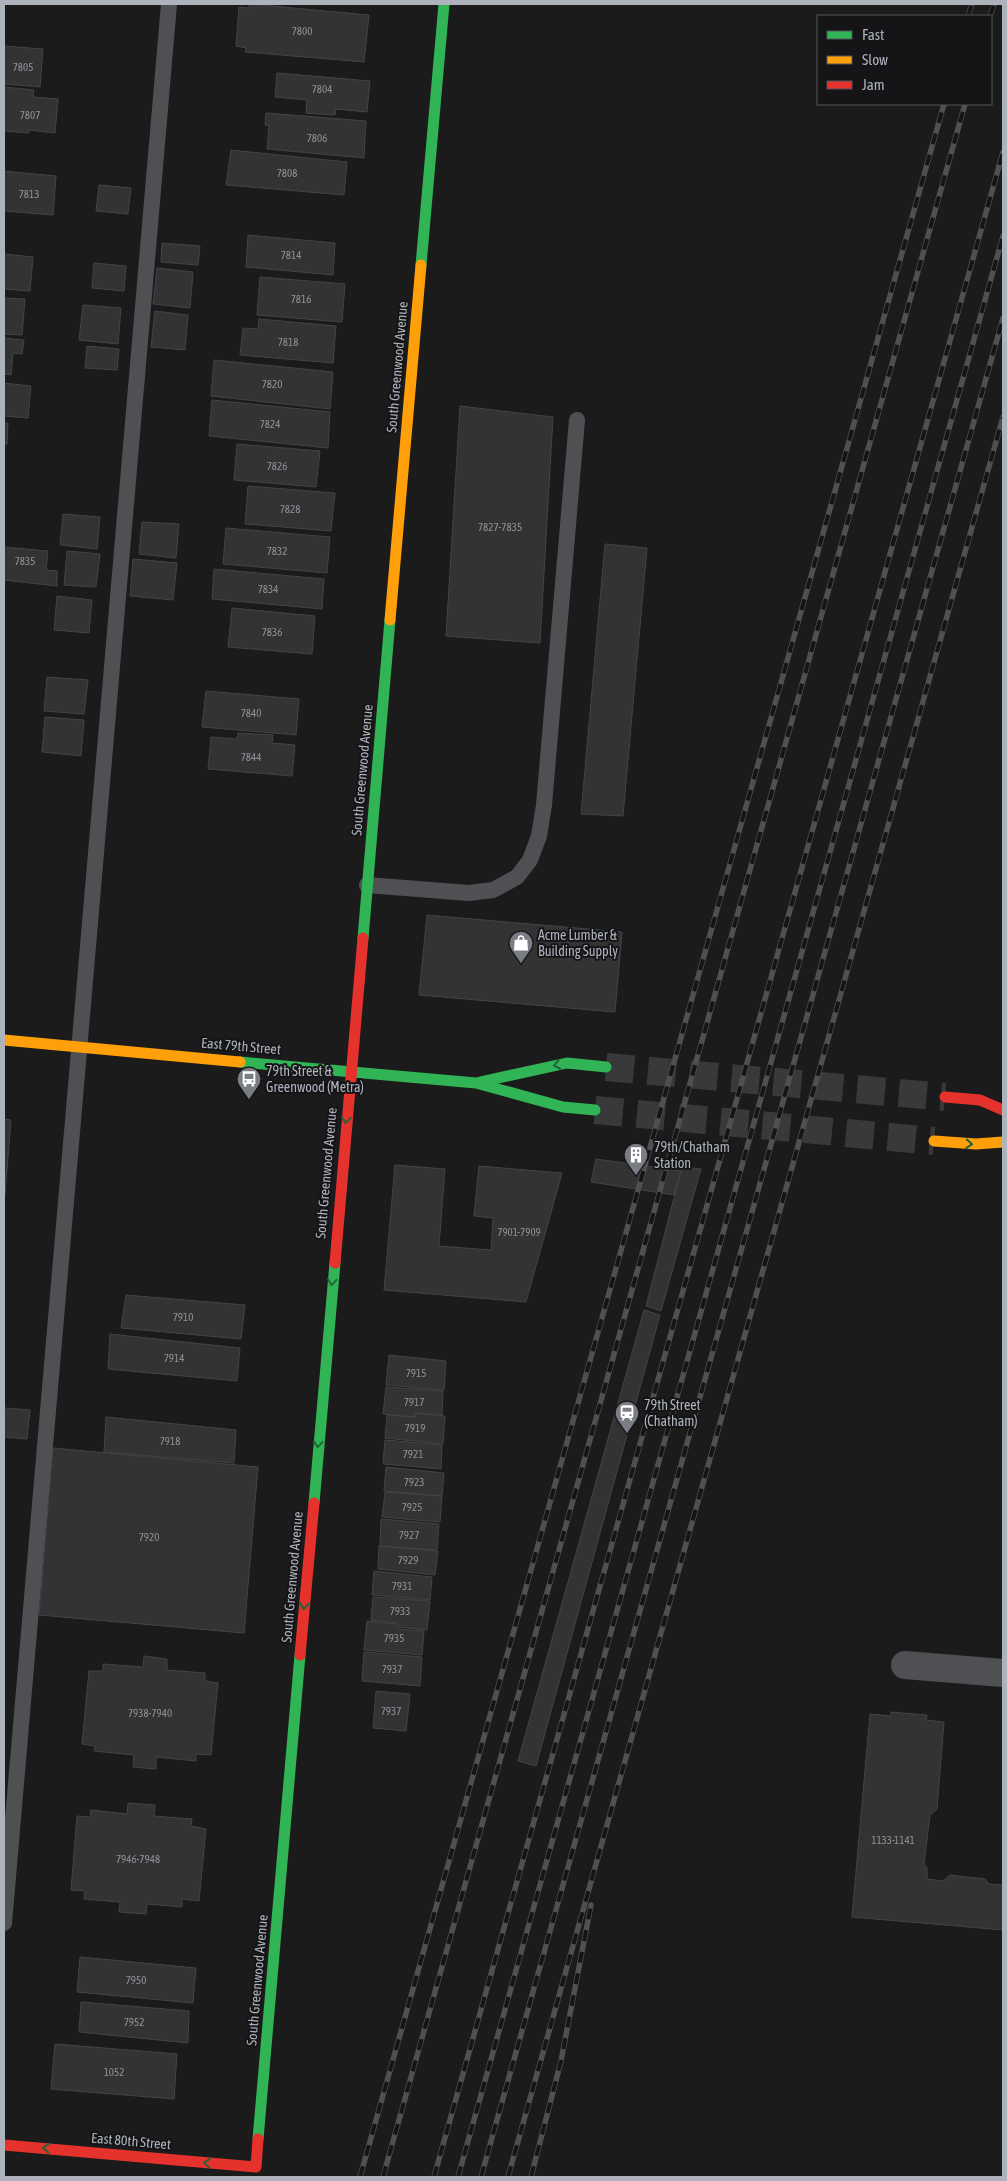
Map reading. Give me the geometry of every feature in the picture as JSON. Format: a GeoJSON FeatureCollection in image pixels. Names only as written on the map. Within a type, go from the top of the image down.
{"type":"FeatureCollection","features":[{"type":"Feature","properties":{"kind":"street","name":"South Greenwood Avenue"},"geometry":{"type":"LineString","coordinates":[[256,2167],[444,4]]}},
{"type":"Feature","properties":{"kind":"street","name":"East 79th Street"},"geometry":{"type":"LineString","coordinates":[[4,1040],[476,1083],[563,1107],[595,1110]]}},
{"type":"Feature","properties":{"kind":"street","name":"East 79th Street"},"geometry":{"type":"LineString","coordinates":[[476,1083],[567,1063],[606,1067]]}},
{"type":"Feature","properties":{"kind":"street"},"geometry":{"type":"LineString","coordinates":[[945,1097],[980,1100],[1003,1110]]}},
{"type":"Feature","properties":{"kind":"street"},"geometry":{"type":"LineString","coordinates":[[934,1141],[976,1144],[1003,1142]]}},
{"type":"Feature","properties":{"kind":"street"},"geometry":{"type":"LineString","coordinates":[[905,1665],[1003,1673]]}},
{"type":"Feature","properties":{"kind":"street","name":"East 80th Street"},"geometry":{"type":"LineString","coordinates":[[4,2145],[256,2167]]}},
{"type":"Feature","properties":{"kind":"lane"},"geometry":{"type":"LineString","coordinates":[[4,1923],[169,4]]}},
{"type":"Feature","properties":{"kind":"lane"},"geometry":{"type":"LineString","coordinates":[[367,885],[470,893],[493,890],[517,877],[530,860],[539,836],[544,804],[576,420]]}},
{"type":"Feature","properties":{"kind":"building"},"geometry":{"type":"Polygon","coordinates":[[[250,4],[369,15],[364,62],[245,52],[246,48],[236,46],[239,7],[249,8],[250,4]]]}},
{"type":"Feature","properties":{"kind":"building"},"geometry":{"type":"Polygon","coordinates":[[[4,46],[43,49],[40,87],[4,84],[4,46]]]}},
{"type":"Feature","properties":{"kind":"building"},"geometry":{"type":"Polygon","coordinates":[[[277,73],[370,81],[367,112],[336,109],[335,115],[306,113],[307,100],[275,97],[277,73]]]}},
{"type":"Feature","properties":{"kind":"building"},"geometry":{"type":"Polygon","coordinates":[[[4,87],[34,90],[33,97],[58,99],[55,133],[29,130],[29,133],[4,131],[4,87]]]}},
{"type":"Feature","properties":{"kind":"building"},"geometry":{"type":"Polygon","coordinates":[[[266,113],[366,121],[364,158],[267,149],[269,126],[265,125],[266,113]]]}},
{"type":"Feature","properties":{"kind":"building"},"geometry":{"type":"Polygon","coordinates":[[[231,150],[347,162],[344,195],[226,185],[231,150]]]}},
{"type":"Feature","properties":{"kind":"building"},"geometry":{"type":"Polygon","coordinates":[[[4,171],[56,176],[53,215],[4,211],[4,171]]]}},
{"type":"Feature","properties":{"kind":"building"},"geometry":{"type":"Polygon","coordinates":[[[99,185],[131,188],[128,214],[96,211],[99,185]]]}},
{"type":"Feature","properties":{"kind":"building"},"geometry":{"type":"Polygon","coordinates":[[[248,235],[335,243],[333,275],[246,267],[248,235]]]}},
{"type":"Feature","properties":{"kind":"building"},"geometry":{"type":"Polygon","coordinates":[[[162,243],[200,246],[198,265],[161,262],[162,243]]]}},
{"type":"Feature","properties":{"kind":"building"},"geometry":{"type":"Polygon","coordinates":[[[4,254],[33,257],[30,291],[4,289],[4,254]]]}},
{"type":"Feature","properties":{"kind":"building"},"geometry":{"type":"Polygon","coordinates":[[[94,263],[126,266],[124,291],[92,288],[94,263]]]}},
{"type":"Feature","properties":{"kind":"building"},"geometry":{"type":"Polygon","coordinates":[[[157,268],[193,272],[190,308],[153,304],[157,268]]]}},
{"type":"Feature","properties":{"kind":"building"},"geometry":{"type":"Polygon","coordinates":[[[260,277],[345,284],[342,322],[257,315],[260,277]]]}},
{"type":"Feature","properties":{"kind":"building"},"geometry":{"type":"Polygon","coordinates":[[[4,298],[25,299],[22,335],[4,334],[4,298]]]}},
{"type":"Feature","properties":{"kind":"building"},"geometry":{"type":"Polygon","coordinates":[[[83,305],[121,308],[118,344],[79,340],[83,305]]]}},
{"type":"Feature","properties":{"kind":"building"},"geometry":{"type":"Polygon","coordinates":[[[155,311],[188,315],[185,350],[151,347],[155,311]]]}},
{"type":"Feature","properties":{"kind":"building"},"geometry":{"type":"Polygon","coordinates":[[[259,319],[336,326],[333,363],[240,355],[243,328],[258,329],[259,319]]]}},
{"type":"Feature","properties":{"kind":"building"},"geometry":{"type":"Polygon","coordinates":[[[4,338],[24,340],[22,354],[13,353],[11,375],[4,374],[4,338]]]}},
{"type":"Feature","properties":{"kind":"building"},"geometry":{"type":"Polygon","coordinates":[[[87,346],[119,349],[117,370],[85,368],[87,346]]]}},
{"type":"Feature","properties":{"kind":"building"},"geometry":{"type":"Polygon","coordinates":[[[214,360],[333,372],[330,409],[211,396],[214,360]]]}},
{"type":"Feature","properties":{"kind":"building"},"geometry":{"type":"Polygon","coordinates":[[[4,383],[31,386],[28,418],[4,416],[4,383]]]}},
{"type":"Feature","properties":{"kind":"building"},"geometry":{"type":"Polygon","coordinates":[[[212,400],[330,412],[328,448],[209,436],[212,400]]]}},
{"type":"Feature","properties":{"kind":"building"},"geometry":{"type":"Polygon","coordinates":[[[460,406],[553,417],[540,643],[446,636],[460,406]]]}},
{"type":"Feature","properties":{"kind":"building"},"geometry":{"type":"Polygon","coordinates":[[[4,423],[8,423],[7,444],[4,444],[4,423]]]}},
{"type":"Feature","properties":{"kind":"building"},"geometry":{"type":"Polygon","coordinates":[[[237,444],[320,451],[316,487],[234,480],[237,444]]]}},
{"type":"Feature","properties":{"kind":"building"},"geometry":{"type":"Polygon","coordinates":[[[248,486],[335,493],[331,531],[245,524],[248,486]]]}},
{"type":"Feature","properties":{"kind":"building"},"geometry":{"type":"Polygon","coordinates":[[[63,514],[100,517],[97,549],[60,545],[63,514]]]}},
{"type":"Feature","properties":{"kind":"building"},"geometry":{"type":"Polygon","coordinates":[[[142,522],[179,524],[176,558],[139,554],[142,522]]]}},
{"type":"Feature","properties":{"kind":"building"},"geometry":{"type":"Polygon","coordinates":[[[226,528],[330,537],[327,573],[223,564],[226,528]]]}},
{"type":"Feature","properties":{"kind":"building"},"geometry":{"type":"Polygon","coordinates":[[[605,544],[647,548],[623,816],[581,814],[605,544]]]}},
{"type":"Feature","properties":{"kind":"building"},"geometry":{"type":"Polygon","coordinates":[[[4,547],[48,551],[46,570],[57,571],[57,586],[4,580],[4,547]]]}},
{"type":"Feature","properties":{"kind":"building"},"geometry":{"type":"Polygon","coordinates":[[[67,551],[100,554],[96,587],[64,585],[67,551]]]}},
{"type":"Feature","properties":{"kind":"building"},"geometry":{"type":"Polygon","coordinates":[[[133,559],[177,563],[173,600],[130,596],[133,559]]]}},
{"type":"Feature","properties":{"kind":"building"},"geometry":{"type":"Polygon","coordinates":[[[214,569],[324,579],[322,609],[212,599],[214,569]]]}},
{"type":"Feature","properties":{"kind":"building"},"geometry":{"type":"Polygon","coordinates":[[[57,596],[92,600],[89,633],[54,630],[57,596]]]}},
{"type":"Feature","properties":{"kind":"building"},"geometry":{"type":"Polygon","coordinates":[[[232,608],[315,616],[312,654],[228,647],[232,608]]]}},
{"type":"Feature","properties":{"kind":"building"},"geometry":{"type":"Polygon","coordinates":[[[47,677],[88,680],[84,714],[44,711],[47,677]]]}},
{"type":"Feature","properties":{"kind":"building"},"geometry":{"type":"Polygon","coordinates":[[[206,691],[299,699],[296,735],[202,727],[206,691]]]}},
{"type":"Feature","properties":{"kind":"building"},"geometry":{"type":"Polygon","coordinates":[[[45,717],[84,720],[81,756],[42,752],[45,717]]]}},
{"type":"Feature","properties":{"kind":"building"},"geometry":{"type":"Polygon","coordinates":[[[238,733],[273,735],[272,743],[295,745],[292,776],[208,769],[211,737],[237,739],[238,733]]]}},
{"type":"Feature","properties":{"kind":"building","name":"Acme Lumber & Building Supply"},"geometry":{"type":"Polygon","coordinates":[[[427,915],[622,932],[615,1012],[419,995],[427,915]]]}},
{"type":"Feature","properties":{"kind":"building"},"geometry":{"type":"Polygon","coordinates":[[[4,1119],[11,1120],[4,1206],[4,1119]]]}},
{"type":"Feature","properties":{"kind":"building","name":"79th/Chatham Station"},"geometry":{"type":"Polygon","coordinates":[[[596,1159],[681,1171],[674,1195],[591,1182],[596,1159]]]}},
{"type":"Feature","properties":{"kind":"building"},"geometry":{"type":"Polygon","coordinates":[[[395,1165],[445,1169],[439,1246],[491,1250],[493,1218],[474,1216],[479,1166],[562,1173],[526,1302],[384,1290],[395,1165]]]}},
{"type":"Feature","properties":{"kind":"building"},"geometry":{"type":"Polygon","coordinates":[[[682,1167],[701,1169],[661,1311],[646,1306],[682,1167]]]}},
{"type":"Feature","properties":{"kind":"building"},"geometry":{"type":"Polygon","coordinates":[[[126,1295],[245,1305],[241,1339],[121,1328],[126,1295]]]}},
{"type":"Feature","properties":{"kind":"building"},"geometry":{"type":"Polygon","coordinates":[[[644,1310],[660,1315],[536,1766],[518,1761],[644,1310]]]}},
{"type":"Feature","properties":{"kind":"building"},"geometry":{"type":"Polygon","coordinates":[[[110,1334],[240,1348],[237,1381],[108,1369],[110,1334]]]}},
{"type":"Feature","properties":{"kind":"building"},"geometry":{"type":"Polygon","coordinates":[[[389,1355],[446,1361],[444,1390],[386,1385],[389,1355]]]}},
{"type":"Feature","properties":{"kind":"building"},"geometry":{"type":"Polygon","coordinates":[[[386,1387],[443,1391],[442,1415],[414,1413],[414,1417],[383,1414],[386,1387]]]}},
{"type":"Feature","properties":{"kind":"building"},"geometry":{"type":"Polygon","coordinates":[[[4,1408],[30,1410],[27,1439],[4,1437],[4,1408]]]}},
{"type":"Feature","properties":{"kind":"building"},"geometry":{"type":"Polygon","coordinates":[[[415,1413],[445,1416],[443,1444],[385,1438],[387,1415],[415,1417],[415,1413]]]}},
{"type":"Feature","properties":{"kind":"building"},"geometry":{"type":"Polygon","coordinates":[[[106,1417],[236,1430],[234,1463],[104,1452],[106,1417]]]}},
{"type":"Feature","properties":{"kind":"building"},"geometry":{"type":"Polygon","coordinates":[[[385,1440],[442,1445],[441,1469],[383,1464],[385,1440]]]}},
{"type":"Feature","properties":{"kind":"building"},"geometry":{"type":"Polygon","coordinates":[[[53,1448],[258,1467],[244,1633],[39,1615],[53,1448]]]}},
{"type":"Feature","properties":{"kind":"building"},"geometry":{"type":"Polygon","coordinates":[[[386,1467],[444,1473],[442,1496],[384,1491],[386,1467]]]}},
{"type":"Feature","properties":{"kind":"building"},"geometry":{"type":"Polygon","coordinates":[[[385,1492],[442,1496],[440,1522],[382,1517],[385,1492]]]}},
{"type":"Feature","properties":{"kind":"building"},"geometry":{"type":"Polygon","coordinates":[[[381,1519],[439,1524],[437,1550],[380,1546],[381,1519]]]}},
{"type":"Feature","properties":{"kind":"building"},"geometry":{"type":"Polygon","coordinates":[[[379,1546],[438,1551],[435,1575],[378,1569],[379,1546]]]}},
{"type":"Feature","properties":{"kind":"building"},"geometry":{"type":"Polygon","coordinates":[[[374,1571],[432,1577],[430,1600],[372,1595],[374,1571]]]}},
{"type":"Feature","properties":{"kind":"building"},"geometry":{"type":"Polygon","coordinates":[[[373,1597],[430,1601],[427,1630],[398,1627],[399,1623],[371,1620],[373,1597]]]}},
{"type":"Feature","properties":{"kind":"building"},"geometry":{"type":"Polygon","coordinates":[[[367,1621],[397,1624],[397,1629],[424,1631],[422,1655],[364,1650],[367,1621]]]}},
{"type":"Feature","properties":{"kind":"building"},"geometry":{"type":"Polygon","coordinates":[[[364,1652],[422,1657],[420,1686],[362,1681],[364,1652]]]}},
{"type":"Feature","properties":{"kind":"building"},"geometry":{"type":"Polygon","coordinates":[[[144,1656],[167,1659],[167,1670],[205,1673],[205,1681],[218,1683],[211,1755],[196,1754],[196,1761],[156,1757],[156,1769],[133,1767],[134,1755],[94,1751],[95,1746],[82,1744],[89,1671],[103,1671],[103,1664],[143,1667],[144,1656]]]}},
{"type":"Feature","properties":{"kind":"building"},"geometry":{"type":"Polygon","coordinates":[[[376,1691],[410,1694],[406,1731],[373,1728],[376,1691]]]}},
{"type":"Feature","properties":{"kind":"building"},"geometry":{"type":"Polygon","coordinates":[[[891,1712],[927,1715],[926,1720],[944,1722],[937,1809],[930,1815],[924,1864],[927,1868],[927,1879],[943,1881],[950,1875],[985,1879],[989,1884],[1003,1885],[1003,1930],[852,1917],[870,1714],[891,1716],[891,1712]]]}},
{"type":"Feature","properties":{"kind":"building"},"geometry":{"type":"Polygon","coordinates":[[[128,1803],[155,1805],[154,1816],[192,1819],[191,1826],[206,1829],[199,1901],[182,1899],[182,1907],[147,1904],[146,1914],[119,1912],[120,1902],[84,1899],[85,1891],[71,1890],[77,1816],[90,1817],[91,1810],[127,1814],[128,1803]]]}},
{"type":"Feature","properties":{"kind":"building"},"geometry":{"type":"Polygon","coordinates":[[[80,1957],[196,1968],[193,2003],[77,1992],[80,1957]]]}},
{"type":"Feature","properties":{"kind":"building"},"geometry":{"type":"Polygon","coordinates":[[[81,2002],[189,2011],[188,2043],[79,2032],[81,2002]]]}},
{"type":"Feature","properties":{"kind":"building"},"geometry":{"type":"Polygon","coordinates":[[[55,2044],[177,2054],[174,2099],[51,2089],[55,2044]]]}},
{"type":"Feature","properties":{"kind":"tunnel"},"geometry":{"type":"LineString","coordinates":[[606,1067],[945,1097]]}},
{"type":"Feature","properties":{"kind":"tunnel"},"geometry":{"type":"LineString","coordinates":[[595,1110],[934,1141]]}},
{"type":"Feature","properties":{"kind":"railway"},"geometry":{"type":"LineString","coordinates":[[968,15],[972,4]]}},
{"type":"Feature","properties":{"kind":"railway"},"geometry":{"type":"LineString","coordinates":[[990,15],[994,4]]}},
{"type":"Feature","properties":{"kind":"railway"},"geometry":{"type":"LineString","coordinates":[[360,2177],[944,105]]}},
{"type":"Feature","properties":{"kind":"railway"},"geometry":{"type":"LineString","coordinates":[[383,2177],[965,105]]}},
{"type":"Feature","properties":{"kind":"railway"},"geometry":{"type":"LineString","coordinates":[[434,2177],[1003,152]]}},
{"type":"Feature","properties":{"kind":"railway"},"geometry":{"type":"LineString","coordinates":[[458,2177],[1003,236]]}},
{"type":"Feature","properties":{"kind":"railway"},"geometry":{"type":"LineString","coordinates":[[481,2177],[1003,318]]}},
{"type":"Feature","properties":{"kind":"railway"},"geometry":{"type":"LineString","coordinates":[[508,2177],[1003,417]]}},
{"type":"Feature","properties":{"kind":"railway"},"geometry":{"type":"LineString","coordinates":[[531,2177],[561,2061],[591,1905]]}},
{"type":"Feature","properties":{"kind":"traffic: fast"},"geometry":{"type":"LineString","coordinates":[[421,265],[444,4]]}},
{"type":"Feature","properties":{"kind":"traffic: fast"},"geometry":{"type":"LineString","coordinates":[[363,938],[390,620]]}},
{"type":"Feature","properties":{"kind":"traffic: fast"},"geometry":{"type":"LineString","coordinates":[[240,1062],[476,1083],[563,1107],[595,1110]]}},
{"type":"Feature","properties":{"kind":"traffic: fast"},"geometry":{"type":"LineString","coordinates":[[480,1082],[567,1063],[606,1067]]}},
{"type":"Feature","properties":{"kind":"traffic: fast"},"geometry":{"type":"LineString","coordinates":[[314,1503],[335,1263]]}},
{"type":"Feature","properties":{"kind":"traffic: fast"},"geometry":{"type":"LineString","coordinates":[[258,2139],[300,1655]]}},
{"type":"Feature","properties":{"kind":"traffic: slow"},"geometry":{"type":"LineString","coordinates":[[390,620],[421,265]]}},
{"type":"Feature","properties":{"kind":"traffic: slow"},"geometry":{"type":"LineString","coordinates":[[4,1040],[240,1062]]}},
{"type":"Feature","properties":{"kind":"traffic: slow"},"geometry":{"type":"LineString","coordinates":[[934,1141],[976,1144],[1003,1142]]}},
{"type":"Feature","properties":{"kind":"traffic: jam"},"geometry":{"type":"LineString","coordinates":[[335,1263],[363,938]]}},
{"type":"Feature","properties":{"kind":"traffic: jam"},"geometry":{"type":"LineString","coordinates":[[945,1097],[980,1100],[1003,1110]]}},
{"type":"Feature","properties":{"kind":"traffic: jam"},"geometry":{"type":"LineString","coordinates":[[300,1655],[314,1503]]}},
{"type":"Feature","properties":{"kind":"traffic: jam"},"geometry":{"type":"LineString","coordinates":[[4,2145],[256,2167],[258,2139]]}},
{"type":"Feature","properties":{"kind":"place","name":"Acme Lumber & Building Supply"},"geometry":{"type":"Point","coordinates":[521,964]}},
{"type":"Feature","properties":{"kind":"place","name":"79th Street & Greenwood (Metra)"},"geometry":{"type":"Point","coordinates":[249,1100]}},
{"type":"Feature","properties":{"kind":"place","name":"79th/Chatham Station"},"geometry":{"type":"Point","coordinates":[636,1176]}},
{"type":"Feature","properties":{"kind":"place","name":"79th Street (Chatham)"},"geometry":{"type":"Point","coordinates":[627,1434]}}]}
